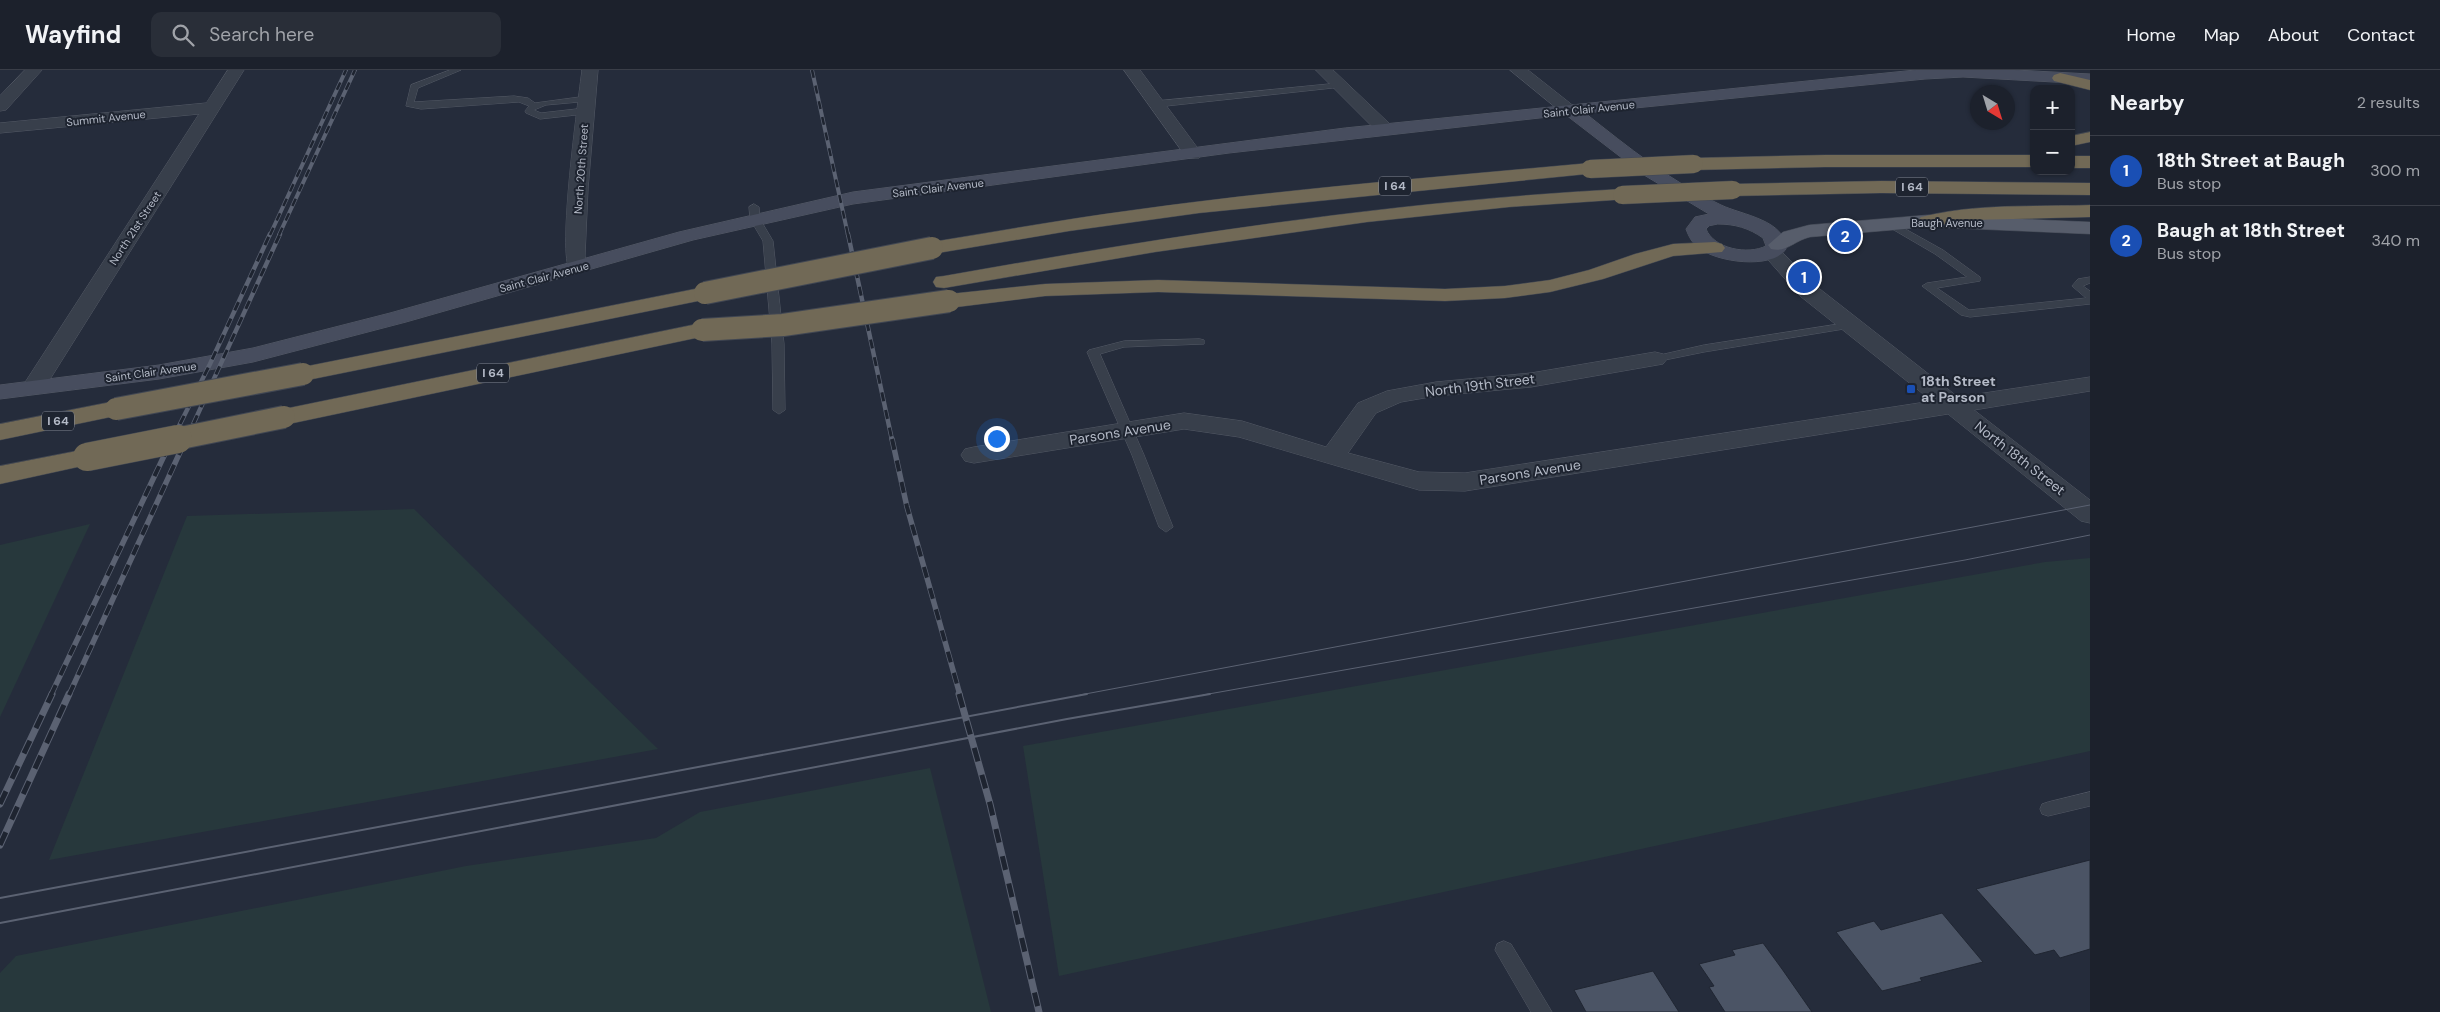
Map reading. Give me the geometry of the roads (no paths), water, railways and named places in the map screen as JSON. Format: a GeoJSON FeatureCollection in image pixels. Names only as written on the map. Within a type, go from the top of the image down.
{"type":"FeatureCollection","features":[{"type":"Feature","properties":{"kind":"highway"},"geometry":{"type":"LineString","coordinates":[[2060,78],[2090,85]]}},
{"type":"Feature","properties":{"kind":"highway"},"geometry":{"type":"LineString","coordinates":[[2075,140],[2090,136]]}},
{"type":"Feature","properties":{"kind":"highway"},"geometry":{"type":"LineString","coordinates":[[1825,161],[1863,150],[2030,144]]}},
{"type":"Feature","properties":{"kind":"highway","name":"I 64"},"geometry":{"type":"LineString","coordinates":[[0,432],[303,374],[932,248],[1068,225],[1337,192],[1590,169],[1825,161],[2030,161]]}},
{"type":"Feature","properties":{"kind":"highway"},"geometry":{"type":"LineString","coordinates":[[2075,162],[2090,162]]}},
{"type":"Feature","properties":{"kind":"highway","name":"I 64"},"geometry":{"type":"LineString","coordinates":[[0,475],[702,330],[782,325],[1145,247],[1275,228],[1509,201],[1733,190],[1881,187],[2090,188]]}},
{"type":"Feature","properties":{"kind":"highway"},"geometry":{"type":"LineString","coordinates":[[1928,221],[1970,214],[2090,210]]}},
{"type":"Feature","properties":{"kind":"highway"},"geometry":{"type":"LineString","coordinates":[[947,291],[1158,286],[1436,294],[1505,292],[1559,284],[1673,250],[1715,248]]}},
{"type":"Feature","properties":{"kind":"main road","name":"Saint Clair Avenue"},"geometry":{"type":"LineString","coordinates":[[0,377],[38,379],[210,364],[249,356],[320,339],[576,262],[754,213],[840,200],[992,181],[1088,166],[1386,130],[1925,74],[1961,71],[2090,79]]}},
{"type":"Feature","properties":{"kind":"main road"},"geometry":{"type":"LineString","coordinates":[[1571,111],[1661,181],[1690,210],[1700,238],[1715,248],[1743,256],[1756,257],[1775,249],[1772,235],[1766,230],[1714,210],[1661,181]]}},
{"type":"Feature","properties":{"kind":"main road"},"geometry":{"type":"LineString","coordinates":[[1697,226],[1709,219],[1738,220]]}},
{"type":"Feature","properties":{"kind":"main road","name":"Baugh Avenue"},"geometry":{"type":"LineString","coordinates":[[1775,249],[1790,236],[1808,230],[1928,221],[2090,228]]}},
{"type":"Feature","properties":{"kind":"main road","name":"Saint Clair Avenue"},"geometry":{"type":"LineString","coordinates":[[0,392],[38,379]]}},
{"type":"Feature","properties":{"kind":"street"},"geometry":{"type":"LineString","coordinates":[[0,106],[34,70]]}},
{"type":"Feature","properties":{"kind":"street","name":"North 21st Street"},"geometry":{"type":"LineString","coordinates":[[38,379],[236,70]]}},
{"type":"Feature","properties":{"kind":"street","name":"North 20th Street"},"geometry":{"type":"LineString","coordinates":[[576,262],[578,189],[590,70]]}},
{"type":"Feature","properties":{"kind":"street"},"geometry":{"type":"LineString","coordinates":[[1132,70],[1193,154]]}},
{"type":"Feature","properties":{"kind":"street"},"geometry":{"type":"LineString","coordinates":[[1324,70],[1386,130]]}},
{"type":"Feature","properties":{"kind":"street"},"geometry":{"type":"LineString","coordinates":[[1518,70],[1571,111]]}},
{"type":"Feature","properties":{"kind":"street","name":"Summit Avenue"},"geometry":{"type":"LineString","coordinates":[[0,128],[212,108]]}},
{"type":"Feature","properties":{"kind":"street","name":"North 18th Street"},"geometry":{"type":"LineString","coordinates":[[1775,249],[1808,291],[2090,514]]}},
{"type":"Feature","properties":{"kind":"street","name":"North 18th Street"},"geometry":{"type":"LineString","coordinates":[[1743,256],[1786,282],[1808,291]]}},
{"type":"Feature","properties":{"kind":"street","name":"North 19th Street"},"geometry":{"type":"LineString","coordinates":[[1332,457],[1367,408],[1395,396],[1436,389],[1531,380],[1655,359]]}},
{"type":"Feature","properties":{"kind":"street","name":"Parsons Avenue"},"geometry":{"type":"LineString","coordinates":[[974,455],[1184,421],[1242,429],[1419,481],[1465,482],[2090,384]]}},
{"type":"Feature","properties":{"kind":"lane"},"geometry":{"type":"LineString","coordinates":[[457,70],[414,87],[409,104],[421,106],[514,98],[523,99],[530,102],[533,106],[586,105]]}},
{"type":"Feature","properties":{"kind":"lane"},"geometry":{"type":"LineString","coordinates":[[1157,104],[1339,85]]}},
{"type":"Feature","properties":{"kind":"lane"},"geometry":{"type":"LineString","coordinates":[[533,106],[530,108],[530,113],[540,116],[586,105]]}},
{"type":"Feature","properties":{"kind":"lane"},"geometry":{"type":"LineString","coordinates":[[754,213],[768,241],[778,344],[779,410]]}},
{"type":"Feature","properties":{"kind":"lane"},"geometry":{"type":"LineString","coordinates":[[1891,224],[1939,252],[1976,279],[1928,286],[1966,313],[2090,301]]}},
{"type":"Feature","properties":{"kind":"lane"},"geometry":{"type":"LineString","coordinates":[[2090,280],[2082,281],[2077,286],[2090,296]]}},
{"type":"Feature","properties":{"kind":"lane"},"geometry":{"type":"LineString","coordinates":[[1655,359],[1702,347],[1788,336],[1852,325]]}},
{"type":"Feature","properties":{"kind":"lane"},"geometry":{"type":"LineString","coordinates":[[1166,527],[1093,352],[1124,344],[1200,342]]}},
{"type":"Feature","properties":{"kind":"lane"},"geometry":{"type":"LineString","coordinates":[[2048,809],[2090,799]]}},
{"type":"Feature","properties":{"kind":"lane"},"geometry":{"type":"LineString","coordinates":[[1504,950],[1542,1012]]}},
{"type":"Feature","properties":{"kind":"tram line"},"geometry":{"type":"LineString","coordinates":[[1080,695],[2090,505]]}},
{"type":"Feature","properties":{"kind":"tram line"},"geometry":{"type":"LineString","coordinates":[[1203,695],[1965,560],[2090,535]]}},
{"type":"Feature","properties":{"kind":"tram line"},"geometry":{"type":"LineString","coordinates":[[0,898],[1087,694]]}},
{"type":"Feature","properties":{"kind":"tram line"},"geometry":{"type":"LineString","coordinates":[[0,923],[1067,719],[1210,694]]}},
{"type":"Feature","properties":{"kind":"railway"},"geometry":{"type":"LineString","coordinates":[[270,235],[346,70]]}},
{"type":"Feature","properties":{"kind":"railway"},"geometry":{"type":"LineString","coordinates":[[279,235],[355,70]]}},
{"type":"Feature","properties":{"kind":"railway"},"geometry":{"type":"LineString","coordinates":[[812,70],[848,235]]}},
{"type":"Feature","properties":{"kind":"railway"},"geometry":{"type":"LineString","coordinates":[[172,440],[210,364],[270,234]]}},
{"type":"Feature","properties":{"kind":"railway"},"geometry":{"type":"LineString","coordinates":[[186,440],[280,234]]}},
{"type":"Feature","properties":{"kind":"railway"},"geometry":{"type":"LineString","coordinates":[[848,234],[892,440]]}},
{"type":"Feature","properties":{"kind":"railway"},"geometry":{"type":"LineString","coordinates":[[51,695],[172,439]]}},
{"type":"Feature","properties":{"kind":"railway"},"geometry":{"type":"LineString","coordinates":[[69,695],[186,439]]}},
{"type":"Feature","properties":{"kind":"railway"},"geometry":{"type":"LineString","coordinates":[[892,439],[907,507],[960,695]]}},
{"type":"Feature","properties":{"kind":"railway"},"geometry":{"type":"LineString","coordinates":[[0,804],[52,694]]}},
{"type":"Feature","properties":{"kind":"railway"},"geometry":{"type":"LineString","coordinates":[[0,845],[69,694]]}},
{"type":"Feature","properties":{"kind":"railway"},"geometry":{"type":"LineString","coordinates":[[959,694],[990,804],[1039,1012]]}},
{"type":"Feature","properties":{"kind":"place","name":"Baugh at 18th Street"},"geometry":{"type":"Point","coordinates":[1845,236]}},
{"type":"Feature","properties":{"kind":"place","name":"18th Street at Baugh"},"geometry":{"type":"Point","coordinates":[1804,277]}},
{"type":"Feature","properties":{"kind":"place","name":"18th Street at Parson"},"geometry":{"type":"Point","coordinates":[1911,389]}}]}
